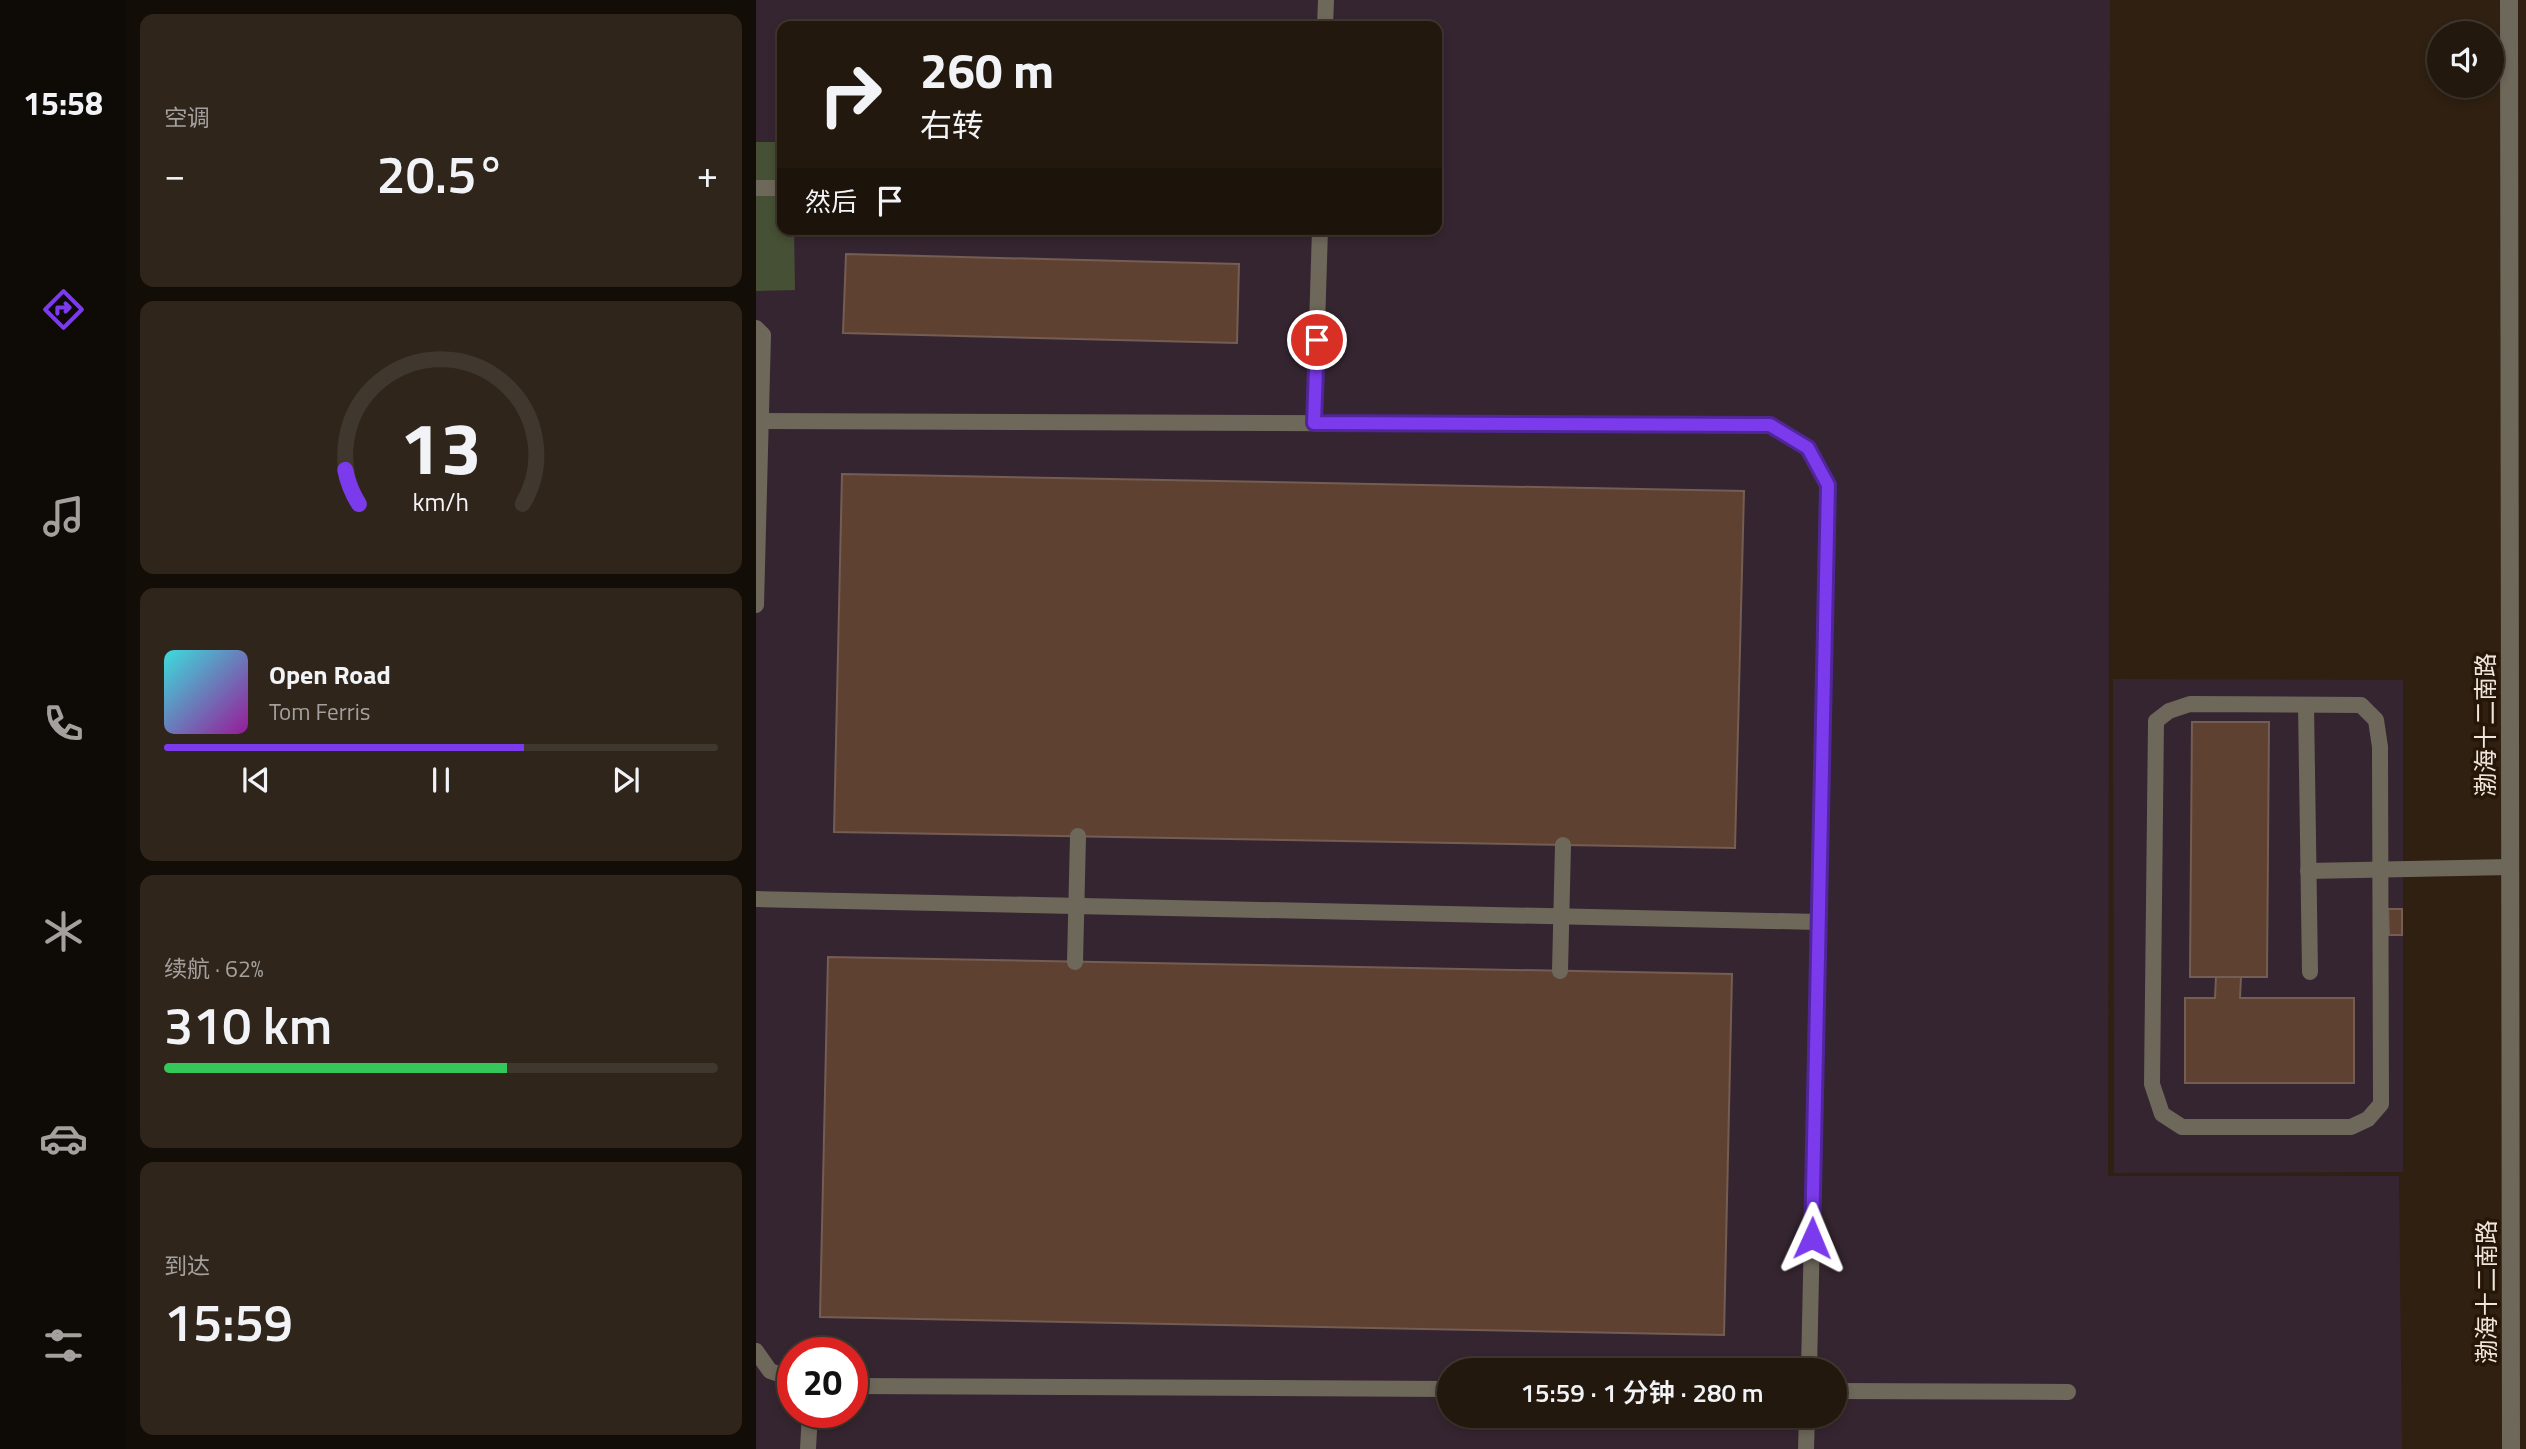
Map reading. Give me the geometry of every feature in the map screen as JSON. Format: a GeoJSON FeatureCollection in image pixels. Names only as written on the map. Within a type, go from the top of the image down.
{"type":"FeatureCollection","features":[{"type":"Feature","properties":{"kind":"street","name":"渤海十二南路"},"geometry":{"type":"LineString","coordinates":[[2509,0],[2511,1449]]}},
{"type":"Feature","properties":{"kind":"lane"},"geometry":{"type":"LineString","coordinates":[[1325,21],[1326,0]]}},
{"type":"Feature","properties":{"kind":"lane"},"geometry":{"type":"LineString","coordinates":[[756,188],[777,188]]}},
{"type":"Feature","properties":{"kind":"lane"},"geometry":{"type":"LineString","coordinates":[[1314,423],[1320,235]]}},
{"type":"Feature","properties":{"kind":"lane"},"geometry":{"type":"LineString","coordinates":[[756,328],[763,335],[756,605]]}},
{"type":"Feature","properties":{"kind":"lane"},"geometry":{"type":"LineString","coordinates":[[760,421],[1770,425],[1808,448],[1828,485],[1809,1358]]}},
{"type":"Feature","properties":{"kind":"lane"},"geometry":{"type":"LineString","coordinates":[[2190,704],[2361,705],[2376,720],[2380,747],[2380,870],[2381,1104],[2368,1119],[2351,1127],[2182,1127],[2162,1114],[2152,1084],[2156,721],[2169,711],[2190,704]]}},
{"type":"Feature","properties":{"kind":"lane"},"geometry":{"type":"LineString","coordinates":[[2306,705],[2310,972]]}},
{"type":"Feature","properties":{"kind":"lane"},"geometry":{"type":"LineString","coordinates":[[1075,961],[1078,836]]}},
{"type":"Feature","properties":{"kind":"lane"},"geometry":{"type":"LineString","coordinates":[[1560,971],[1563,845]]}},
{"type":"Feature","properties":{"kind":"lane"},"geometry":{"type":"LineString","coordinates":[[2308,871],[2510,867]]}},
{"type":"Feature","properties":{"kind":"lane"},"geometry":{"type":"LineString","coordinates":[[756,899],[1819,922]]}},
{"type":"Feature","properties":{"kind":"lane"},"geometry":{"type":"LineString","coordinates":[[758,1357],[770,1371],[777,1373]]}},
{"type":"Feature","properties":{"kind":"lane"},"geometry":{"type":"LineString","coordinates":[[868,1386],[1437,1389]]}},
{"type":"Feature","properties":{"kind":"lane"},"geometry":{"type":"LineString","coordinates":[[1847,1391],[2068,1392]]}},
{"type":"Feature","properties":{"kind":"lane"},"geometry":{"type":"LineString","coordinates":[[808,1449],[809,1428]]}},
{"type":"Feature","properties":{"kind":"lane"},"geometry":{"type":"LineString","coordinates":[[1806,1449],[1807,1428]]}},
{"type":"Feature","properties":{"kind":"shaded area"},"geometry":{"type":"Polygon","coordinates":[[[756,0],[2110,0],[2108,1176],[2399,1176],[2402,1449],[756,1449],[756,0]]]}},
{"type":"Feature","properties":{"kind":"shaded area"},"geometry":{"type":"Polygon","coordinates":[[[2113,679],[2403,680],[2403,1172],[2114,1173],[2113,679]]]}},
{"type":"Feature","properties":{"kind":"green space"},"geometry":{"type":"Polygon","coordinates":[[[756,142],[777,142],[777,235],[794,235],[795,290],[756,291],[756,142]]]}},
{"type":"Feature","properties":{"kind":"building"},"geometry":{"type":"Polygon","coordinates":[[[846,254],[1239,264],[1237,343],[843,333],[846,254]]]}},
{"type":"Feature","properties":{"kind":"building"},"geometry":{"type":"Polygon","coordinates":[[[842,474],[1744,491],[1735,848],[834,832],[842,474]]]}},
{"type":"Feature","properties":{"kind":"building"},"geometry":{"type":"Polygon","coordinates":[[[2192,722],[2269,722],[2267,977],[2190,977],[2192,722]]]}},
{"type":"Feature","properties":{"kind":"building"},"geometry":{"type":"Polygon","coordinates":[[[2388,909],[2402,909],[2402,935],[2389,935],[2388,909]]]}},
{"type":"Feature","properties":{"kind":"building"},"geometry":{"type":"Polygon","coordinates":[[[828,957],[1732,974],[1724,1335],[820,1317],[828,957]]]}},
{"type":"Feature","properties":{"kind":"building"},"geometry":{"type":"Polygon","coordinates":[[[2216,977],[2241,977],[2240,998],[2354,998],[2354,1083],[2185,1083],[2185,998],[2215,998],[2216,977]]]}},
{"type":"Feature","properties":{"kind":"route"},"geometry":{"type":"LineString","coordinates":[[1317,340],[1314,423],[1770,425],[1808,448],[1828,485],[1812,1238]]}}]}
